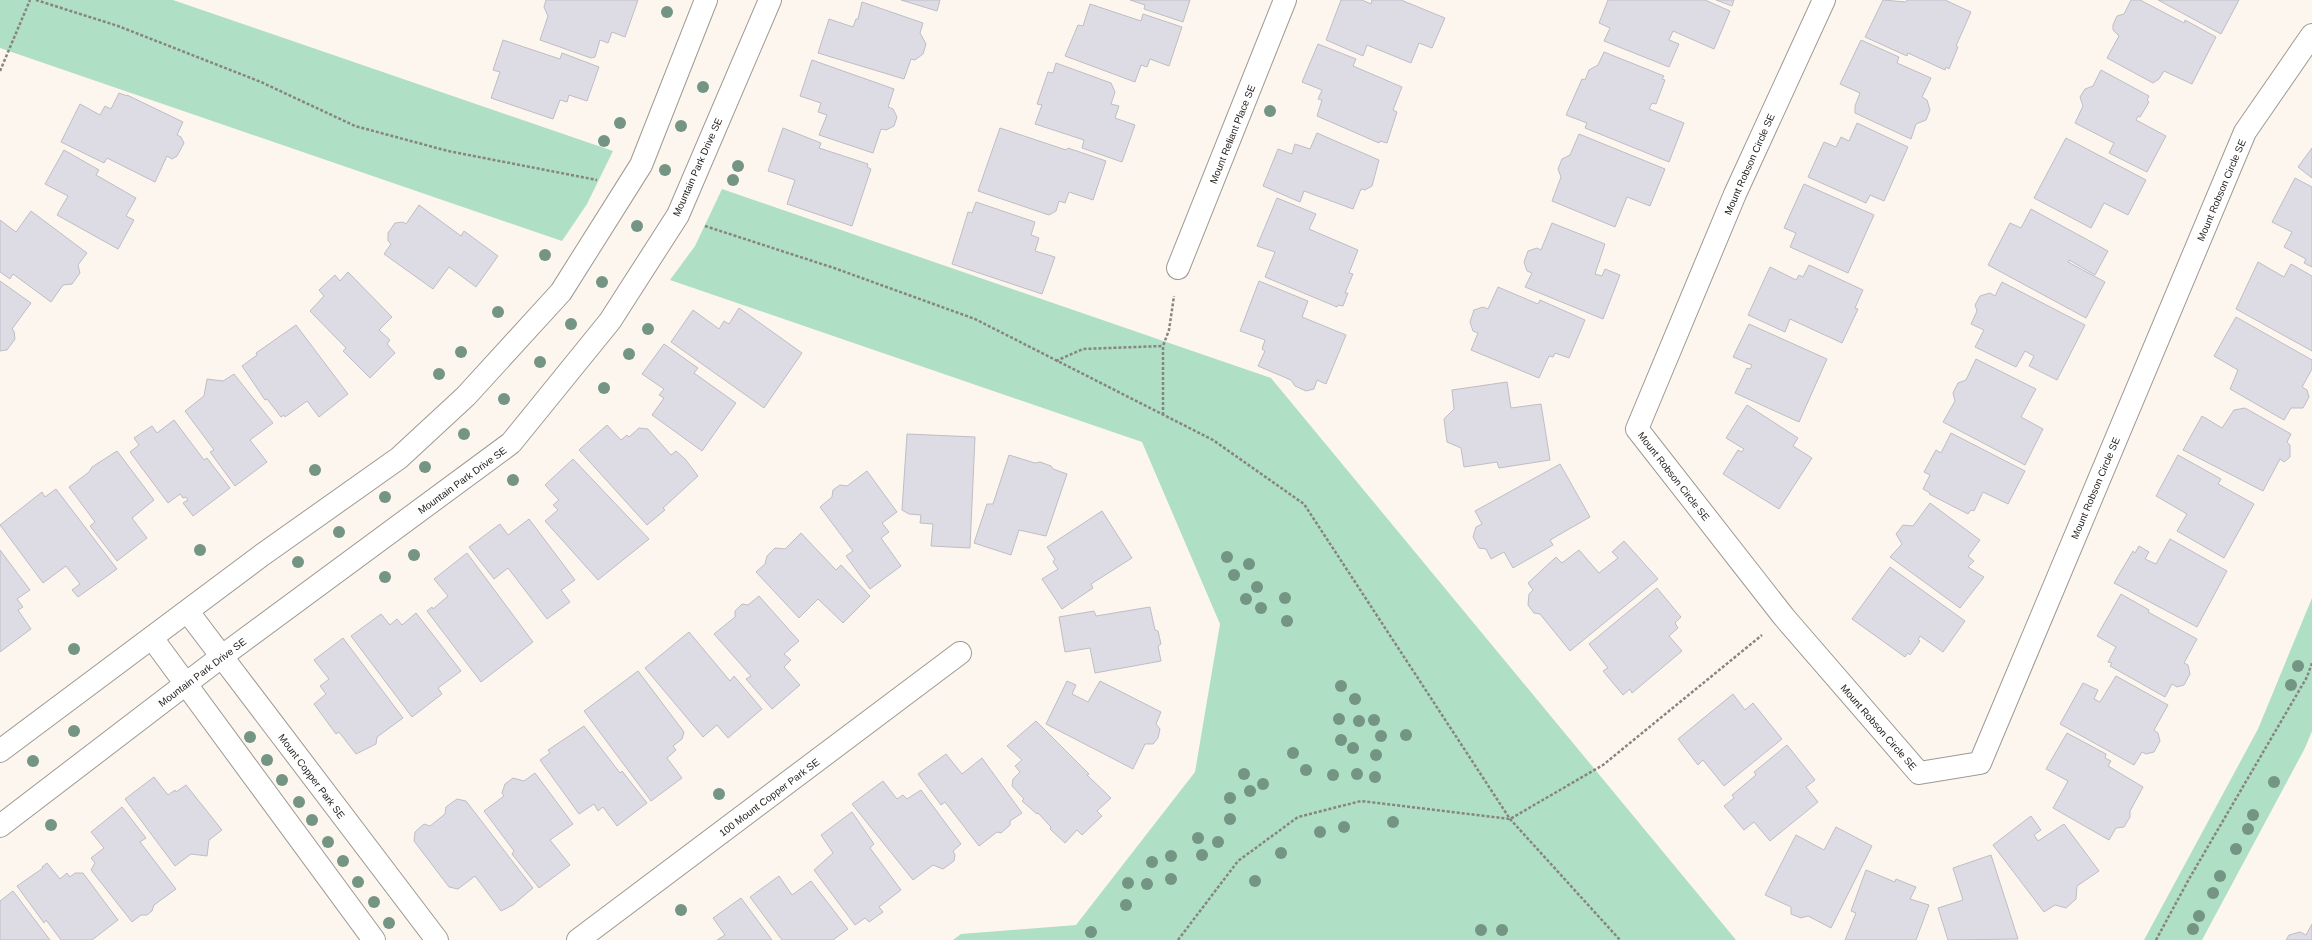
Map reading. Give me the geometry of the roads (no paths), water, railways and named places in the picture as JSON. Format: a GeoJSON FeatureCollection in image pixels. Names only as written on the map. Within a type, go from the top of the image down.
{"type":"FeatureCollection","features":[{"type":"Feature","properties":{"kind":"street"},"geometry":{"type":"LineString","coordinates":[[0,751],[188,612],[262,555],[399,458],[466,396],[561,292],[641,165],[706,0]]}},
{"type":"Feature","properties":{"kind":"street","name":"Mountain Park Drive SE"},"geometry":{"type":"LineString","coordinates":[[0,826],[221,657],[511,444],[610,321],[678,214],[770,0]]}},
{"type":"Feature","properties":{"kind":"street","name":"Mount Reliant Place SE"},"geometry":{"type":"LineString","coordinates":[[1178,268],[1285,0]]}},
{"type":"Feature","properties":{"kind":"street","name":"Mount Robson Circle SE"},"geometry":{"type":"LineString","coordinates":[[1824,0],[1735,194],[1637,429],[1784,617],[1919,773],[1980,763],[2245,132],[2312,35]]}},
{"type":"Feature","properties":{"kind":"street","name":"Mount Copper Park SE"},"geometry":{"type":"LineString","coordinates":[[188,612],[437,940]]}},
{"type":"Feature","properties":{"kind":"street"},"geometry":{"type":"LineString","coordinates":[[152,638],[187,683],[374,940]]}},
{"type":"Feature","properties":{"kind":"street","name":"100 Mount Copper Park SE"},"geometry":{"type":"LineString","coordinates":[[578,940],[960,653]]}}]}
